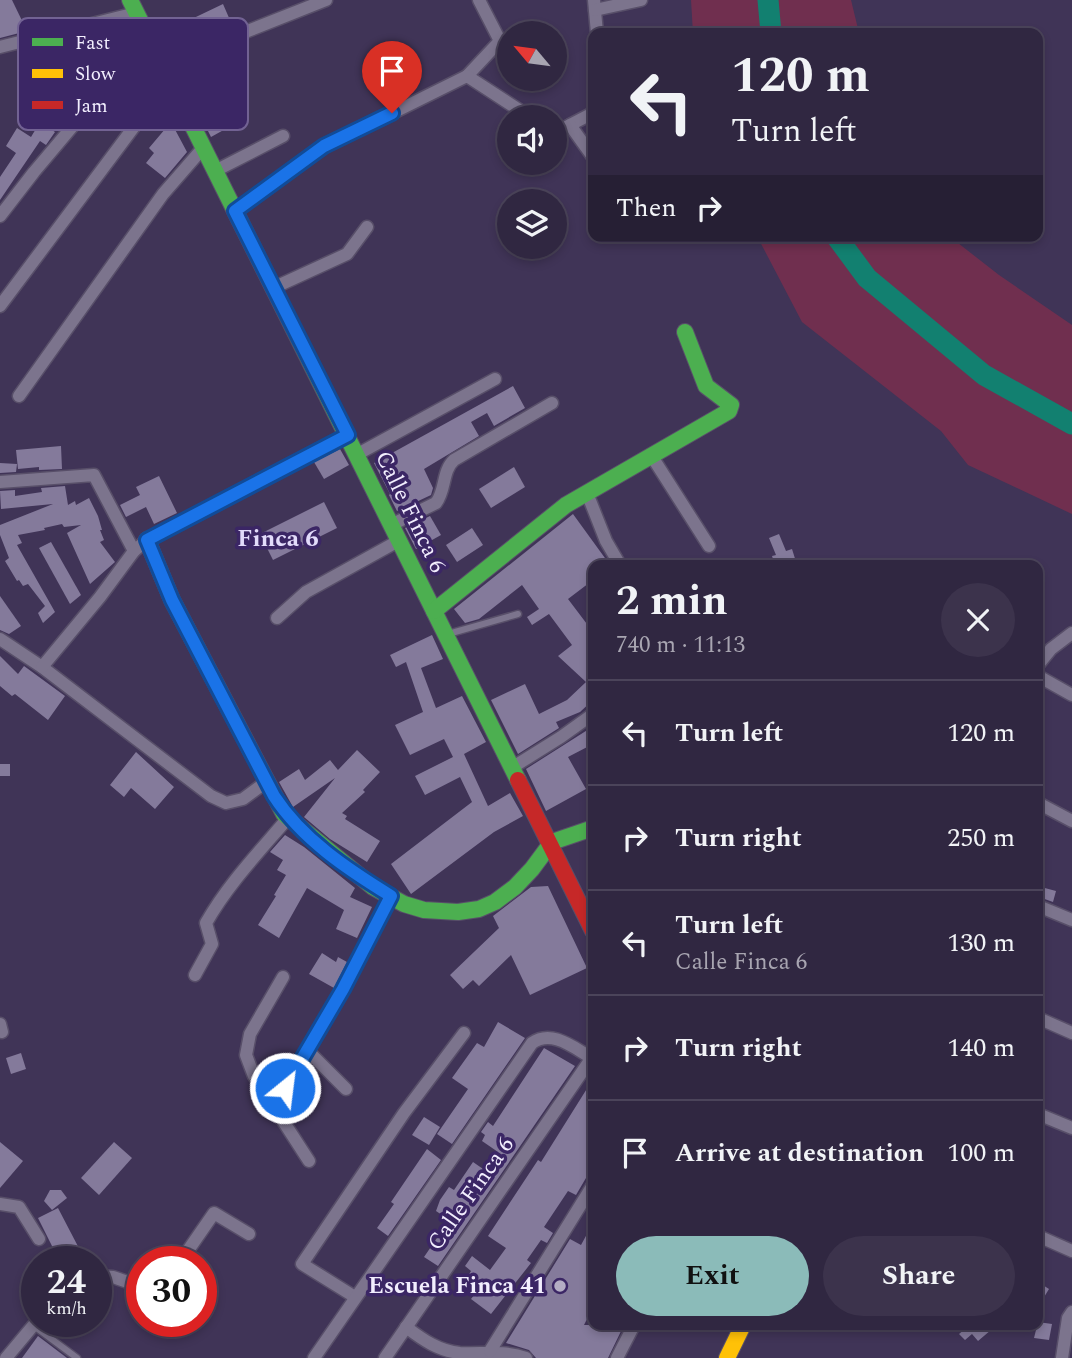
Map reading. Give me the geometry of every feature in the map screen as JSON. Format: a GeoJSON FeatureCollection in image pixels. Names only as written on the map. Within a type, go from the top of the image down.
{"type":"FeatureCollection","features":[{"type":"Feature","properties":{"kind":"street"},"geometry":{"type":"LineString","coordinates":[[248,31],[326,0]]}},
{"type":"Feature","properties":{"kind":"street"},"geometry":{"type":"LineString","coordinates":[[235,211],[324,146],[467,76],[499,39],[479,0]]}},
{"type":"Feature","properties":{"kind":"street"},"geometry":{"type":"LineString","coordinates":[[597,28],[595,5],[641,0]]}},
{"type":"Feature","properties":{"kind":"street"},"geometry":{"type":"LineString","coordinates":[[96,18],[133,7]]}},
{"type":"Feature","properties":{"kind":"street"},"geometry":{"type":"LineString","coordinates":[[0,47],[18,42]]}},
{"type":"Feature","properties":{"kind":"street"},"geometry":{"type":"LineString","coordinates":[[467,76],[512,105]]}},
{"type":"Feature","properties":{"kind":"street"},"geometry":{"type":"LineString","coordinates":[[567,127],[588,116]]}},
{"type":"Feature","properties":{"kind":"street"},"geometry":{"type":"LineString","coordinates":[[570,125],[588,151]]}},
{"type":"Feature","properties":{"kind":"street"},"geometry":{"type":"LineString","coordinates":[[0,216],[69,130]]}},
{"type":"Feature","properties":{"kind":"street"},"geometry":{"type":"LineString","coordinates":[[0,306],[132,130]]}},
{"type":"Feature","properties":{"kind":"street","name":"Calle Finca 6"},"geometry":{"type":"LineString","coordinates":[[194,130],[588,921]]}},
{"type":"Feature","properties":{"kind":"street"},"geometry":{"type":"LineString","coordinates":[[215,170],[284,135]]}},
{"type":"Feature","properties":{"kind":"street"},"geometry":{"type":"LineString","coordinates":[[19,396],[163,194],[203,148]]}},
{"type":"Feature","properties":{"kind":"street"},"geometry":{"type":"LineString","coordinates":[[273,288],[347,254],[367,227]]}},
{"type":"Feature","properties":{"kind":"street"},"geometry":{"type":"LineString","coordinates":[[434,611],[566,505],[729,411],[732,405],[706,386],[685,332]]}},
{"type":"Feature","properties":{"kind":"street"},"geometry":{"type":"LineString","coordinates":[[356,455],[495,379]]}},
{"type":"Feature","properties":{"kind":"street"},"geometry":{"type":"LineString","coordinates":[[391,525],[441,498],[449,465],[454,460],[552,403]]}},
{"type":"Feature","properties":{"kind":"street"},"geometry":{"type":"LineString","coordinates":[[42,667],[134,551],[147,540],[348,435]]}},
{"type":"Feature","properties":{"kind":"street"},"geometry":{"type":"LineString","coordinates":[[651,455],[709,546]]}},
{"type":"Feature","properties":{"kind":"street"},"geometry":{"type":"LineString","coordinates":[[0,482],[94,475],[134,551]]}},
{"type":"Feature","properties":{"kind":"street"},"geometry":{"type":"LineString","coordinates":[[587,493],[606,541],[617,560]]}},
{"type":"Feature","properties":{"kind":"street"},"geometry":{"type":"LineString","coordinates":[[147,540],[172,600],[266,782],[288,818],[295,821],[306,835],[332,857],[391,896],[406,905],[433,911],[461,912],[488,905],[506,893],[537,863],[550,843],[588,830]]}},
{"type":"Feature","properties":{"kind":"street"},"geometry":{"type":"LineString","coordinates":[[276,618],[306,592],[400,540]]}},
{"type":"Feature","properties":{"kind":"street"},"geometry":{"type":"LineString","coordinates":[[1043,659],[1072,633]]}},
{"type":"Feature","properties":{"kind":"street"},"geometry":{"type":"LineString","coordinates":[[0,639],[42,667],[211,796],[226,803],[243,799],[266,782]]}},
{"type":"Feature","properties":{"kind":"street"},"geometry":{"type":"LineString","coordinates":[[1043,679],[1072,695]]}},
{"type":"Feature","properties":{"kind":"street"},"geometry":{"type":"LineString","coordinates":[[513,767],[588,718]]}},
{"type":"Feature","properties":{"kind":"street"},"geometry":{"type":"LineString","coordinates":[[1043,806],[1072,821]]}},
{"type":"Feature","properties":{"kind":"street"},"geometry":{"type":"LineString","coordinates":[[195,975],[212,944],[206,923],[215,907],[288,818]]}},
{"type":"Feature","properties":{"kind":"street"},"geometry":{"type":"LineString","coordinates":[[274,1108],[343,989],[391,896]]}},
{"type":"Feature","properties":{"kind":"street"},"geometry":{"type":"LineString","coordinates":[[1043,908],[1072,920]]}},
{"type":"Feature","properties":{"kind":"street"},"geometry":{"type":"LineString","coordinates":[[283,977],[250,1034],[246,1055],[254,1076],[309,1161]]}},
{"type":"Feature","properties":{"kind":"street"},"geometry":{"type":"LineString","coordinates":[[1043,1020],[1072,1033]]}},
{"type":"Feature","properties":{"kind":"street"},"geometry":{"type":"LineString","coordinates":[[355,1297],[302,1264],[404,1113],[464,1033]]}},
{"type":"Feature","properties":{"kind":"street"},"geometry":{"type":"LineString","coordinates":[[314,1358],[532,1043],[539,1038],[555,1038],[588,1061]]}},
{"type":"Feature","properties":{"kind":"street"},"geometry":{"type":"LineString","coordinates":[[307,1050],[345,1089]]}},
{"type":"Feature","properties":{"kind":"street","name":"Calle Finca 6"},"geometry":{"type":"LineString","coordinates":[[386,1358],[588,1067]]}},
{"type":"Feature","properties":{"kind":"street"},"geometry":{"type":"LineString","coordinates":[[1043,1116],[1072,1128]]}},
{"type":"Feature","properties":{"kind":"street"},"geometry":{"type":"LineString","coordinates":[[490,1352],[588,1193]]}},
{"type":"Feature","properties":{"kind":"street"},"geometry":{"type":"LineString","coordinates":[[0,1204],[19,1208],[39,1239]]}},
{"type":"Feature","properties":{"kind":"street"},"geometry":{"type":"LineString","coordinates":[[191,1246],[214,1213],[249,1234]]}},
{"type":"Feature","properties":{"kind":"street"},"geometry":{"type":"LineString","coordinates":[[1043,1238],[1072,1251]]}},
{"type":"Feature","properties":{"kind":"street"},"geometry":{"type":"LineString","coordinates":[[1062,1358],[1068,1318],[1072,1312]]}},
{"type":"Feature","properties":{"kind":"street"},"geometry":{"type":"LineString","coordinates":[[406,1327],[425,1342],[459,1353],[510,1352],[526,1358]]}},
{"type":"Feature","properties":{"kind":"street"},"geometry":{"type":"LineString","coordinates":[[617,1358],[631,1330]]}},
{"type":"Feature","properties":{"kind":"street"},"geometry":{"type":"LineString","coordinates":[[727,1358],[741,1330]]}},
{"type":"Feature","properties":{"kind":"street"},"geometry":{"type":"LineString","coordinates":[[6,1358],[24,1337]]}},
{"type":"Feature","properties":{"kind":"lane"},"geometry":{"type":"LineString","coordinates":[[446,635],[518,614]]}},
{"type":"Feature","properties":{"kind":"lane"},"geometry":{"type":"LineString","coordinates":[[51,1337],[76,1358]]}},
{"type":"Feature","properties":{"kind":"shaded area"},"geometry":{"type":"Polygon","coordinates":[[[691,0],[851,0],[858,28],[693,28],[691,0]]]}},
{"type":"Feature","properties":{"kind":"shaded area"},"geometry":{"type":"Polygon","coordinates":[[[760,242],[957,242],[1072,325],[1072,514],[968,465],[941,431],[802,322],[760,242]]]}},
{"type":"Feature","properties":{"kind":"building"},"geometry":{"type":"Polygon","coordinates":[[[0,0],[12,0],[21,18],[18,18],[18,33],[0,38],[0,0]]]}},
{"type":"Feature","properties":{"kind":"building"},"geometry":{"type":"Polygon","coordinates":[[[223,4],[229,18],[194,18],[223,4]]]}},
{"type":"Feature","properties":{"kind":"building"},"geometry":{"type":"Polygon","coordinates":[[[17,128],[31,137],[35,130],[55,132],[46,145],[40,141],[0,200],[0,177],[16,153],[6,146],[17,128]]]}},
{"type":"Feature","properties":{"kind":"building"},"geometry":{"type":"Polygon","coordinates":[[[164,130],[175,130],[187,152],[165,178],[146,163],[154,153],[149,148],[164,130]]]}},
{"type":"Feature","properties":{"kind":"building"},"geometry":{"type":"Polygon","coordinates":[[[208,130],[224,130],[211,137],[208,130]]]}},
{"type":"Feature","properties":{"kind":"building"},"geometry":{"type":"Polygon","coordinates":[[[513,386],[525,408],[494,426],[487,413],[471,422],[479,436],[424,469],[433,488],[431,495],[397,511],[374,463],[513,386]]]}},
{"type":"Feature","properties":{"kind":"building"},"geometry":{"type":"Polygon","coordinates":[[[61,446],[62,469],[18,469],[16,450],[61,446]]]}},
{"type":"Feature","properties":{"kind":"building"},"geometry":{"type":"Polygon","coordinates":[[[340,449],[349,465],[324,479],[314,462],[340,449]]]}},
{"type":"Feature","properties":{"kind":"building"},"geometry":{"type":"Polygon","coordinates":[[[0,463],[17,464],[16,472],[0,473],[0,463]]]}},
{"type":"Feature","properties":{"kind":"building"},"geometry":{"type":"Polygon","coordinates":[[[514,467],[525,487],[491,508],[479,489],[514,467]]]}},
{"type":"Feature","properties":{"kind":"building"},"geometry":{"type":"Polygon","coordinates":[[[159,476],[177,513],[154,524],[146,507],[126,517],[120,505],[140,495],[136,487],[159,476]]]}},
{"type":"Feature","properties":{"kind":"building"},"geometry":{"type":"Polygon","coordinates":[[[65,486],[68,505],[75,501],[76,505],[89,498],[102,530],[104,540],[100,542],[115,562],[90,584],[67,533],[81,525],[64,527],[62,524],[18,535],[22,543],[17,545],[55,612],[43,623],[38,613],[45,606],[28,584],[23,586],[17,581],[5,561],[9,558],[0,535],[0,525],[53,504],[1,509],[0,491],[15,490],[15,496],[42,492],[41,488],[65,486]]]}},
{"type":"Feature","properties":{"kind":"building"},"geometry":{"type":"Polygon","coordinates":[[[324,502],[337,528],[273,560],[260,534],[324,502]]]}},
{"type":"Feature","properties":{"kind":"building"},"geometry":{"type":"Polygon","coordinates":[[[573,514],[606,560],[588,560],[588,584],[568,599],[588,625],[588,705],[580,712],[556,722],[559,728],[518,754],[491,700],[525,684],[539,714],[567,700],[586,682],[558,656],[572,645],[549,614],[532,625],[527,617],[539,609],[522,585],[479,619],[465,623],[454,609],[573,514]]]}},
{"type":"Feature","properties":{"kind":"building"},"geometry":{"type":"Polygon","coordinates":[[[430,516],[441,535],[416,549],[405,528],[430,516]]]}},
{"type":"Feature","properties":{"kind":"building"},"geometry":{"type":"Polygon","coordinates":[[[472,528],[483,545],[457,562],[446,545],[472,528]]]}},
{"type":"Feature","properties":{"kind":"building"},"geometry":{"type":"Polygon","coordinates":[[[779,534],[786,551],[792,549],[795,560],[773,560],[772,556],[776,555],[769,538],[779,534]]]}},
{"type":"Feature","properties":{"kind":"building"},"geometry":{"type":"Polygon","coordinates":[[[51,542],[81,595],[70,604],[39,548],[51,542]]]}},
{"type":"Feature","properties":{"kind":"building"},"geometry":{"type":"Polygon","coordinates":[[[0,596],[21,626],[9,634],[0,630],[0,596]]]}},
{"type":"Feature","properties":{"kind":"building"},"geometry":{"type":"Polygon","coordinates":[[[432,635],[443,659],[421,668],[436,708],[462,696],[486,742],[464,754],[488,806],[510,793],[523,816],[494,832],[411,894],[391,864],[472,802],[460,777],[425,795],[415,776],[453,757],[444,739],[410,755],[395,725],[423,712],[406,662],[396,667],[390,655],[432,635]]]}},
{"type":"Feature","properties":{"kind":"building"},"geometry":{"type":"Polygon","coordinates":[[[0,656],[18,674],[24,666],[65,696],[48,720],[15,694],[12,696],[0,686],[0,656]]]}},
{"type":"Feature","properties":{"kind":"building"},"geometry":{"type":"Polygon","coordinates":[[[588,730],[588,747],[568,757],[586,789],[546,811],[526,769],[588,730]]]}},
{"type":"Feature","properties":{"kind":"building"},"geometry":{"type":"Polygon","coordinates":[[[357,750],[380,772],[363,790],[365,792],[342,813],[347,816],[345,819],[380,841],[367,862],[330,839],[304,817],[335,778],[293,807],[279,782],[299,769],[305,780],[330,760],[338,770],[357,750]]]}},
{"type":"Feature","properties":{"kind":"building"},"geometry":{"type":"Polygon","coordinates":[[[136,752],[174,787],[155,809],[131,788],[124,797],[110,785],[136,752]]]}},
{"type":"Feature","properties":{"kind":"building"},"geometry":{"type":"Polygon","coordinates":[[[0,764],[10,764],[10,776],[0,776],[0,764]]]}},
{"type":"Feature","properties":{"kind":"building"},"geometry":{"type":"Polygon","coordinates":[[[285,835],[355,888],[350,897],[372,907],[357,938],[336,929],[344,910],[307,888],[279,938],[258,925],[286,875],[277,870],[283,860],[270,852],[285,835]]]}},
{"type":"Feature","properties":{"kind":"building"},"geometry":{"type":"Polygon","coordinates":[[[548,886],[587,968],[530,995],[511,955],[479,986],[473,980],[463,989],[450,975],[499,928],[493,916],[531,887],[548,886]]]}},
{"type":"Feature","properties":{"kind":"building"},"geometry":{"type":"Polygon","coordinates":[[[1043,888],[1056,891],[1053,902],[1043,898],[1043,888]]]}},
{"type":"Feature","properties":{"kind":"building"},"geometry":{"type":"Polygon","coordinates":[[[322,953],[336,962],[338,957],[347,962],[334,988],[309,974],[322,953]]]}},
{"type":"Feature","properties":{"kind":"building"},"geometry":{"type":"Polygon","coordinates":[[[498,1022],[525,1038],[452,1144],[437,1134],[468,1089],[452,1078],[477,1043],[484,1047],[498,1022]]]}},
{"type":"Feature","properties":{"kind":"building"},"geometry":{"type":"Polygon","coordinates":[[[544,1048],[575,1066],[438,1266],[424,1257],[451,1221],[436,1211],[440,1200],[449,1187],[454,1190],[473,1162],[486,1171],[498,1152],[482,1141],[485,1135],[481,1132],[488,1122],[493,1126],[544,1048]]]}},
{"type":"Feature","properties":{"kind":"building"},"geometry":{"type":"Polygon","coordinates":[[[21,1053],[26,1069],[11,1074],[6,1058],[21,1053]]]}},
{"type":"Feature","properties":{"kind":"building"},"geometry":{"type":"Polygon","coordinates":[[[588,1087],[588,1175],[576,1195],[568,1191],[544,1227],[553,1233],[547,1243],[541,1240],[527,1260],[531,1263],[491,1314],[471,1299],[481,1286],[468,1276],[471,1271],[465,1266],[472,1256],[490,1270],[506,1248],[488,1236],[538,1160],[541,1162],[588,1087]]]}},
{"type":"Feature","properties":{"kind":"building"},"geometry":{"type":"Polygon","coordinates":[[[424,1117],[440,1127],[429,1145],[412,1135],[424,1117]]]}},
{"type":"Feature","properties":{"kind":"building"},"geometry":{"type":"Polygon","coordinates":[[[0,1142],[23,1161],[0,1188],[0,1142]]]}},
{"type":"Feature","properties":{"kind":"building"},"geometry":{"type":"Polygon","coordinates":[[[114,1142],[132,1158],[99,1195],[81,1178],[114,1142]]]}},
{"type":"Feature","properties":{"kind":"building"},"geometry":{"type":"Polygon","coordinates":[[[427,1149],[441,1160],[388,1236],[377,1228],[427,1149]]]}},
{"type":"Feature","properties":{"kind":"building"},"geometry":{"type":"Polygon","coordinates":[[[50,1190],[61,1190],[67,1198],[52,1210],[44,1201],[50,1190]]]}},
{"type":"Feature","properties":{"kind":"building"},"geometry":{"type":"Polygon","coordinates":[[[58,1208],[78,1246],[52,1246],[38,1218],[58,1208]]]}},
{"type":"Feature","properties":{"kind":"building","name":"Escuela Finca 41"},"geometry":{"type":"Polygon","coordinates":[[[588,1232],[588,1317],[584,1325],[588,1325],[588,1330],[622,1330],[608,1358],[536,1358],[529,1350],[506,1343],[570,1239],[581,1245],[588,1232]]]}},
{"type":"Feature","properties":{"kind":"building"},"geometry":{"type":"Polygon","coordinates":[[[1043,1285],[1049,1289],[1043,1299],[1043,1285]]]}},
{"type":"Feature","properties":{"kind":"building"},"geometry":{"type":"Polygon","coordinates":[[[1043,1323],[1052,1324],[1049,1340],[1034,1338],[1036,1330],[1043,1330],[1043,1323]]]}},
{"type":"Feature","properties":{"kind":"building"},"geometry":{"type":"Polygon","coordinates":[[[964,1330],[991,1330],[978,1341],[972,1334],[965,1340],[959,1334],[964,1330]]]}},
{"type":"Feature","properties":{"kind":"building"},"geometry":{"type":"Polygon","coordinates":[[[39,1337],[67,1358],[22,1358],[39,1337]]]}},
{"type":"Feature","properties":{"kind":"waterway"},"geometry":{"type":"LineString","coordinates":[[768,0],[771,28]]}},
{"type":"Feature","properties":{"kind":"waterway"},"geometry":{"type":"LineString","coordinates":[[840,242],[867,278],[984,375],[1072,424]]}},
{"type":"Feature","properties":{"kind":"traffic: fast"},"geometry":{"type":"LineString","coordinates":[[130,0],[139,18]]}},
{"type":"Feature","properties":{"kind":"traffic: fast"},"geometry":{"type":"LineString","coordinates":[[195,130],[518,780]]}},
{"type":"Feature","properties":{"kind":"traffic: fast"},"geometry":{"type":"LineString","coordinates":[[434,611],[566,505],[729,411],[731,405],[706,386],[685,332]]}},
{"type":"Feature","properties":{"kind":"traffic: fast"},"geometry":{"type":"LineString","coordinates":[[147,540],[172,600],[284,814],[373,887],[404,904],[424,910],[458,912],[479,909],[495,902],[515,887],[552,842],[588,830]]}},
{"type":"Feature","properties":{"kind":"traffic: slow"},"geometry":{"type":"LineString","coordinates":[[727,1358],[741,1330]]}},
{"type":"Feature","properties":{"kind":"traffic: jam"},"geometry":{"type":"LineString","coordinates":[[518,780],[588,921]]}},
{"type":"Feature","properties":{"kind":"place","name":"Escuela Finca 41"},"geometry":{"type":"Point","coordinates":[560,1286]}},
{"type":"Feature","properties":{"kind":"district","name":"Finca 6"},"geometry":{"type":"Point","coordinates":[278,539]}},
{"type":"Feature","properties":{"kind":"route"},"geometry":{"type":"LineString","coordinates":[[285,1088],[343,989],[391,896],[332,857],[306,835],[295,821],[288,818],[172,600],[147,540],[348,435],[235,211],[324,146],[392,113]]}}]}
